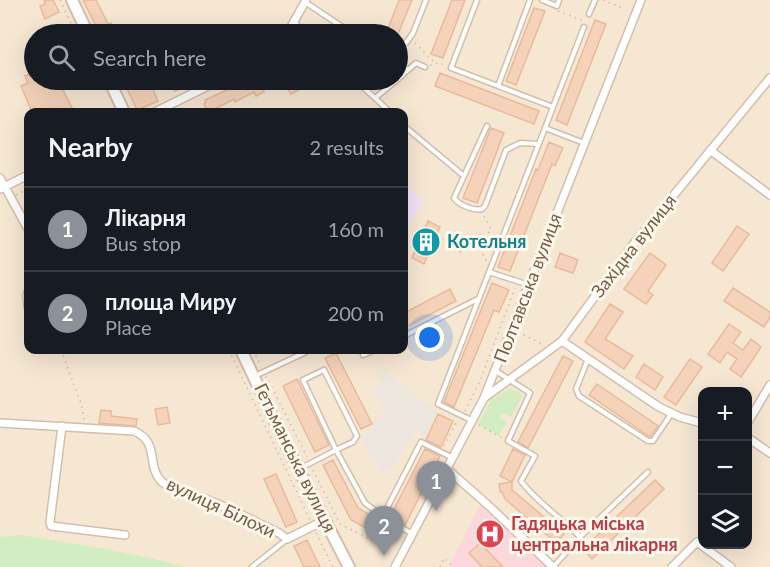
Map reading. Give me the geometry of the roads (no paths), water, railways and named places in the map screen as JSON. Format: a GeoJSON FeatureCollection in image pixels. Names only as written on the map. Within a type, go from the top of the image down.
{"type":"FeatureCollection","features":[{"type":"Feature","properties":{"kind":"street"},"geometry":{"type":"LineString","coordinates":[[72,0],[83,24]]}},
{"type":"Feature","properties":{"kind":"street","name":"Полтавська вулиця"},"geometry":{"type":"LineString","coordinates":[[398,566],[454,459],[496,371],[640,0]]}},
{"type":"Feature","properties":{"kind":"street"},"geometry":{"type":"LineString","coordinates":[[294,22],[305,1]]}},
{"type":"Feature","properties":{"kind":"street","name":"Західна вулиця"},"geometry":{"type":"LineString","coordinates":[[484,398],[562,341],[632,246],[770,78]]}},
{"type":"Feature","properties":{"kind":"street"},"geometry":{"type":"LineString","coordinates":[[114,90],[122,108]]}},
{"type":"Feature","properties":{"kind":"street"},"geometry":{"type":"LineString","coordinates":[[163,108],[200,90]]}},
{"type":"Feature","properties":{"kind":"street"},"geometry":{"type":"LineString","coordinates":[[710,150],[770,195]]}},
{"type":"Feature","properties":{"kind":"street"},"geometry":{"type":"LineString","coordinates":[[3,187],[24,177]]}},
{"type":"Feature","properties":{"kind":"street"},"geometry":{"type":"LineString","coordinates":[[0,178],[24,221]]}},
{"type":"Feature","properties":{"kind":"street"},"geometry":{"type":"LineString","coordinates":[[562,341],[659,407],[698,422]]}},
{"type":"Feature","properties":{"kind":"street","name":"Гетьманська вулиця"},"geometry":{"type":"LineString","coordinates":[[243,354],[298,469],[349,567]]}},
{"type":"Feature","properties":{"kind":"street"},"geometry":{"type":"LineString","coordinates":[[752,414],[770,385]]}},
{"type":"Feature","properties":{"kind":"street","name":"вулиця Білохи"},"geometry":{"type":"LineString","coordinates":[[0,423],[135,431],[148,440],[157,476],[165,485],[208,500],[279,533],[287,539],[325,520]]}},
{"type":"Feature","properties":{"kind":"street"},"geometry":{"type":"LineString","coordinates":[[62,426],[51,526],[125,535]]}},
{"type":"Feature","properties":{"kind":"street"},"geometry":{"type":"LineString","coordinates":[[752,441],[770,453]]}},
{"type":"Feature","properties":{"kind":"street"},"geometry":{"type":"LineString","coordinates":[[448,470],[488,504],[553,567]]}},
{"type":"Feature","properties":{"kind":"street"},"geometry":{"type":"LineString","coordinates":[[672,567],[698,541]]}},
{"type":"Feature","properties":{"kind":"street"},"geometry":{"type":"LineString","coordinates":[[711,549],[731,567]]}},
{"type":"Feature","properties":{"kind":"lane"},"geometry":{"type":"LineString","coordinates":[[408,40],[414,33],[426,0]]}},
{"type":"Feature","properties":{"kind":"lane"},"geometry":{"type":"LineString","coordinates":[[477,0],[451,68],[553,107]]}},
{"type":"Feature","properties":{"kind":"lane"},"geometry":{"type":"LineString","coordinates":[[498,86],[530,0]]}},
{"type":"Feature","properties":{"kind":"lane"},"geometry":{"type":"LineString","coordinates":[[542,0],[557,6],[560,0]]}},
{"type":"Feature","properties":{"kind":"lane"},"geometry":{"type":"LineString","coordinates":[[589,14],[595,0]]}},
{"type":"Feature","properties":{"kind":"lane"},"geometry":{"type":"LineString","coordinates":[[305,1],[338,24]]}},
{"type":"Feature","properties":{"kind":"lane"},"geometry":{"type":"LineString","coordinates":[[473,421],[438,404],[584,27]]}},
{"type":"Feature","properties":{"kind":"lane"},"geometry":{"type":"LineString","coordinates":[[408,70],[416,63],[425,67]]}},
{"type":"Feature","properties":{"kind":"lane"},"geometry":{"type":"LineString","coordinates":[[367,90],[386,108]]}},
{"type":"Feature","properties":{"kind":"lane"},"geometry":{"type":"LineString","coordinates":[[375,98],[384,90]]}},
{"type":"Feature","properties":{"kind":"lane"},"geometry":{"type":"LineString","coordinates":[[487,126],[454,194],[455,200],[474,209],[482,209],[506,150],[520,143],[539,144]]}},
{"type":"Feature","properties":{"kind":"lane"},"geometry":{"type":"LineString","coordinates":[[545,128],[584,143]]}},
{"type":"Feature","properties":{"kind":"lane"},"geometry":{"type":"LineString","coordinates":[[408,129],[464,177]]}},
{"type":"Feature","properties":{"kind":"lane"},"geometry":{"type":"LineString","coordinates":[[489,272],[529,285]]}},
{"type":"Feature","properties":{"kind":"lane"},"geometry":{"type":"LineString","coordinates":[[408,334],[479,298]]}},
{"type":"Feature","properties":{"kind":"lane"},"geometry":{"type":"LineString","coordinates":[[254,376],[302,354]]}},
{"type":"Feature","properties":{"kind":"lane"},"geometry":{"type":"LineString","coordinates":[[589,358],[576,388],[579,396],[648,441],[653,441],[671,413]]}},
{"type":"Feature","properties":{"kind":"lane"},"geometry":{"type":"LineString","coordinates":[[298,469],[336,450],[353,442],[357,436],[324,370],[303,380],[336,450],[365,503],[390,521],[414,534]]}},
{"type":"Feature","properties":{"kind":"lane"},"geometry":{"type":"LineString","coordinates":[[496,371],[530,393],[508,441],[535,456],[521,482],[531,495],[580,537]]}},
{"type":"Feature","properties":{"kind":"lane"},"geometry":{"type":"LineString","coordinates":[[383,516],[422,442],[454,459]]}},
{"type":"Feature","properties":{"kind":"lane"},"geometry":{"type":"LineString","coordinates":[[553,567],[580,537],[648,472]]}},
{"type":"Feature","properties":{"kind":"lane"},"geometry":{"type":"LineString","coordinates":[[252,567],[287,539]]}},
{"type":"Feature","properties":{"kind":"place","name":"Котельня"},"geometry":{"type":"Point","coordinates":[426,242]}},
{"type":"Feature","properties":{"kind":"place","name":"Лікарня"},"geometry":{"type":"Point","coordinates":[436,511]}},
{"type":"Feature","properties":{"kind":"place","name":"Гадяцька міська центральна лікарня"},"geometry":{"type":"Point","coordinates":[490,534]}},
{"type":"Feature","properties":{"kind":"place","name":"площа Миру"},"geometry":{"type":"Point","coordinates":[384,556]}}]}
